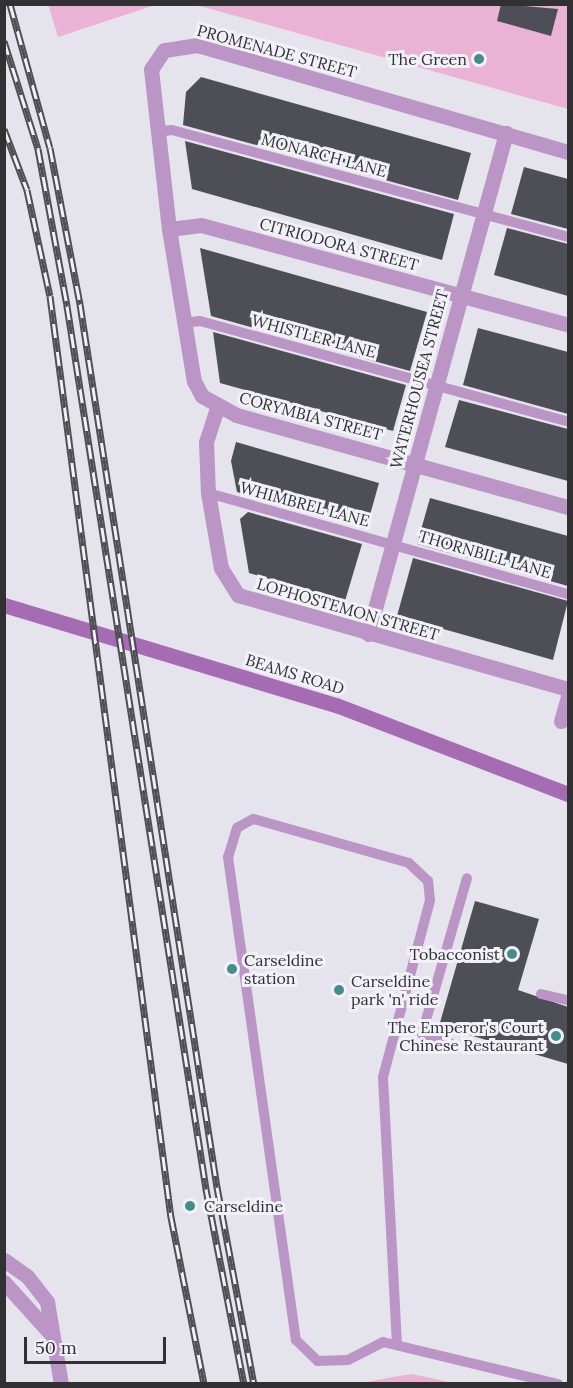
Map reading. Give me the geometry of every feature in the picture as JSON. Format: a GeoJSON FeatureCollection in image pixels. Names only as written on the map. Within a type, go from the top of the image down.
{"type":"FeatureCollection","features":[{"type":"Feature","properties":{"kind":"main road","name":"BEAMS ROAD"},"geometry":{"type":"LineString","coordinates":[[4,605],[183,657],[336,705],[568,794]]}},
{"type":"Feature","properties":{"kind":"street","name":"PROMENADE STREET"},"geometry":{"type":"LineString","coordinates":[[217,408],[197,390],[169,229],[156,132],[152,69],[164,50],[197,45],[568,152]]}},
{"type":"Feature","properties":{"kind":"street","name":"WATERHOUSEA STREET"},"geometry":{"type":"LineString","coordinates":[[368,634],[506,133]]}},
{"type":"Feature","properties":{"kind":"street","name":"CITRIODORA STREET"},"geometry":{"type":"LineString","coordinates":[[169,229],[201,225],[568,325]]}},
{"type":"Feature","properties":{"kind":"street","name":"CORYMBIA STREET"},"geometry":{"type":"LineString","coordinates":[[217,408],[568,507]]}},
{"type":"Feature","properties":{"kind":"street","name":"LOPHOSTEMON STREET"},"geometry":{"type":"LineString","coordinates":[[217,408],[206,442],[208,493],[221,568],[238,595],[368,634],[568,689]]}},
{"type":"Feature","properties":{"kind":"street"},"geometry":{"type":"LineString","coordinates":[[564,717],[568,696]]}},
{"type":"Feature","properties":{"kind":"street"},"geometry":{"type":"LineString","coordinates":[[4,1260],[27,1276],[47,1302],[61,1383]]}},
{"type":"Feature","properties":{"kind":"street"},"geometry":{"type":"LineString","coordinates":[[4,1282],[51,1333]]}},
{"type":"Feature","properties":{"kind":"lane","name":"MONARCH LANE"},"geometry":{"type":"LineString","coordinates":[[156,132],[172,130],[484,212],[568,237]]}},
{"type":"Feature","properties":{"kind":"lane","name":"WHISTLER LANE"},"geometry":{"type":"LineString","coordinates":[[184,323],[200,321],[437,384],[568,422]]}},
{"type":"Feature","properties":{"kind":"lane","name":"WHIMBREL LANE"},"geometry":{"type":"LineString","coordinates":[[208,493],[393,544]]}},
{"type":"Feature","properties":{"kind":"lane","name":"THORNBILL LANE"},"geometry":{"type":"LineString","coordinates":[[393,544],[568,594]]}},
{"type":"Feature","properties":{"kind":"lane"},"geometry":{"type":"LineString","coordinates":[[397,1346],[383,1077],[430,900],[428,881],[409,862],[254,819],[237,828],[228,857],[296,1340],[307,1354],[331,1363],[383,1342],[397,1346],[558,1383]]}},
{"type":"Feature","properties":{"kind":"lane"},"geometry":{"type":"LineString","coordinates":[[450,1042],[422,1034],[466,878]]}},
{"type":"Feature","properties":{"kind":"lane"},"geometry":{"type":"LineString","coordinates":[[542,994],[568,1000]]}},
{"type":"Feature","properties":{"kind":"shaded area"},"geometry":{"type":"Polygon","coordinates":[[[48,4],[155,4],[155,5],[58,37],[48,4]]]}},
{"type":"Feature","properties":{"kind":"shaded area","name":"The Green"},"geometry":{"type":"Polygon","coordinates":[[[195,5],[568,5],[568,109],[211,9],[195,5]]]}},
{"type":"Feature","properties":{"kind":"shaded area"},"geometry":{"type":"Polygon","coordinates":[[[412,1374],[453,1383],[362,1383],[393,1377],[412,1374]]]}},
{"type":"Feature","properties":{"kind":"building"},"geometry":{"type":"Polygon","coordinates":[[[501,4],[558,9],[551,36],[497,21],[501,4]]]}},
{"type":"Feature","properties":{"kind":"building"},"geometry":{"type":"Polygon","coordinates":[[[201,77],[471,153],[458,200],[183,125],[186,92],[201,77]]]}},
{"type":"Feature","properties":{"kind":"building"},"geometry":{"type":"Polygon","coordinates":[[[185,141],[454,214],[442,260],[192,189],[185,141]]]}},
{"type":"Feature","properties":{"kind":"building"},"geometry":{"type":"Polygon","coordinates":[[[524,167],[568,179],[568,229],[511,214],[524,167]]]}},
{"type":"Feature","properties":{"kind":"building"},"geometry":{"type":"Polygon","coordinates":[[[507,228],[568,244],[568,296],[494,275],[507,228]]]}},
{"type":"Feature","properties":{"kind":"building"},"geometry":{"type":"Polygon","coordinates":[[[200,248],[427,312],[410,371],[211,316],[200,248]]]}},
{"type":"Feature","properties":{"kind":"building"},"geometry":{"type":"Polygon","coordinates":[[[478,328],[568,352],[568,414],[463,385],[478,328]]]}},
{"type":"Feature","properties":{"kind":"building"},"geometry":{"type":"Polygon","coordinates":[[[213,332],[406,385],[393,431],[220,383],[213,332]]]}},
{"type":"Feature","properties":{"kind":"building"},"geometry":{"type":"Polygon","coordinates":[[[459,400],[568,429],[568,481],[445,447],[459,400]]]}},
{"type":"Feature","properties":{"kind":"building"},"geometry":{"type":"Polygon","coordinates":[[[236,442],[379,483],[366,529],[237,492],[231,461],[236,442]]]}},
{"type":"Feature","properties":{"kind":"building"},"geometry":{"type":"Polygon","coordinates":[[[430,498],[568,536],[568,586],[417,544],[430,498]]]}},
{"type":"Feature","properties":{"kind":"building"},"geometry":{"type":"Polygon","coordinates":[[[248,512],[362,544],[345,601],[249,573],[240,519],[248,512]]]}},
{"type":"Feature","properties":{"kind":"building"},"geometry":{"type":"Polygon","coordinates":[[[413,558],[568,601],[553,660],[397,616],[413,558]]]}},
{"type":"Feature","properties":{"kind":"building"},"geometry":{"type":"Polygon","coordinates":[[[475,901],[539,919],[518,990],[568,1007],[568,1064],[439,1026],[475,901]]]}},
{"type":"Feature","properties":{"kind":"railway"},"geometry":{"type":"LineString","coordinates":[[10,4],[50,148],[80,304],[217,1187],[254,1384]]}},
{"type":"Feature","properties":{"kind":"railway"},"geometry":{"type":"LineString","coordinates":[[4,41],[38,149],[67,306],[206,1189],[244,1384]]}},
{"type":"Feature","properties":{"kind":"railway"},"geometry":{"type":"LineString","coordinates":[[4,129],[27,190],[50,296],[171,1217],[204,1384]]}},
{"type":"Feature","properties":{"kind":"place","name":"The Green"},"geometry":{"type":"Point","coordinates":[479,59]}},
{"type":"Feature","properties":{"kind":"place","name":"Tobacconist"},"geometry":{"type":"Point","coordinates":[512,954]}},
{"type":"Feature","properties":{"kind":"place","name":"Carseldine station"},"geometry":{"type":"Point","coordinates":[232,969]}},
{"type":"Feature","properties":{"kind":"place","name":"Carseldine park 'n' ride"},"geometry":{"type":"Point","coordinates":[339,990]}},
{"type":"Feature","properties":{"kind":"place","name":"The Emperor's Court Chinese Restaurant"},"geometry":{"type":"Point","coordinates":[556,1036]}},
{"type":"Feature","properties":{"kind":"place","name":"Carseldine"},"geometry":{"type":"Point","coordinates":[190,1206]}}]}
